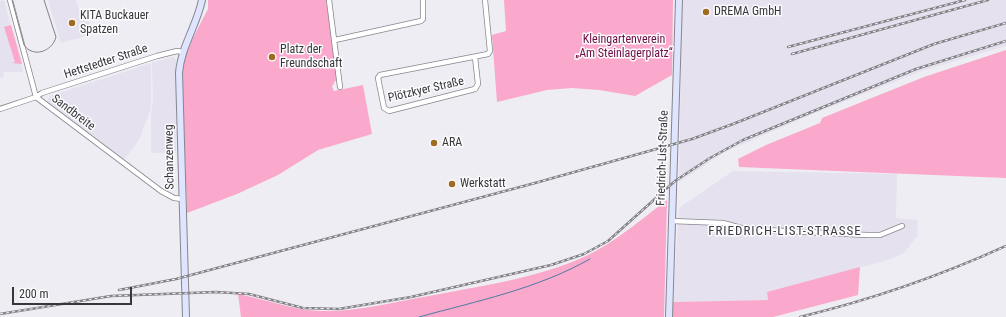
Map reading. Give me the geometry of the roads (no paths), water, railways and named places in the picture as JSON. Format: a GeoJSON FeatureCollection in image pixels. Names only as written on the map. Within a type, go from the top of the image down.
{"type":"FeatureCollection","features":[{"type":"Feature","properties":{"kind":"main road","name":"Schanzenweg"},"geometry":{"type":"LineString","coordinates":[[186,317],[179,73],[183,52],[198,16],[202,0]]}},
{"type":"Feature","properties":{"kind":"main road","name":"Friedrich-List-Straße"},"geometry":{"type":"LineString","coordinates":[[669,317],[679,0]]}},
{"type":"Feature","properties":{"kind":"street","name":"Sandbreite"},"geometry":{"type":"LineString","coordinates":[[10,0],[36,97],[161,191],[174,198],[182,199]]}},
{"type":"Feature","properties":{"kind":"street"},"geometry":{"type":"LineString","coordinates":[[329,0],[340,86]]}},
{"type":"Feature","properties":{"kind":"street"},"geometry":{"type":"LineString","coordinates":[[335,40],[422,20],[423,0]]}},
{"type":"Feature","properties":{"kind":"street","name":"Plötzkyer Straße"},"geometry":{"type":"LineString","coordinates":[[475,57],[478,84],[475,89],[388,111],[384,108],[378,78],[380,76],[488,54],[490,51],[485,0]]}},
{"type":"Feature","properties":{"kind":"street","name":"Hettstedter Straße"},"geometry":{"type":"LineString","coordinates":[[0,109],[36,97],[42,93],[158,56],[177,51],[183,52]]}},
{"type":"Feature","properties":{"kind":"street"},"geometry":{"type":"LineString","coordinates":[[672,221],[722,223],[744,229],[867,235],[880,235],[902,226]]}},
{"type":"Feature","properties":{"kind":"waterway"},"geometry":{"type":"LineString","coordinates":[[419,317],[485,300],[528,286],[590,259]]}},
{"type":"Feature","properties":{"kind":"tram line"},"geometry":{"type":"LineString","coordinates":[[12,0],[24,45],[28,49],[37,52],[46,50],[51,46],[56,37],[44,0]]}},
{"type":"Feature","properties":{"kind":"railway"},"geometry":{"type":"LineString","coordinates":[[788,47],[965,0]]}},
{"type":"Feature","properties":{"kind":"railway"},"geometry":{"type":"LineString","coordinates":[[792,54],[988,0]]}},
{"type":"Feature","properties":{"kind":"railway"},"geometry":{"type":"LineString","coordinates":[[119,290],[176,279],[535,183],[692,139],[934,44],[1006,23]]}},
{"type":"Feature","properties":{"kind":"railway"},"geometry":{"type":"LineString","coordinates":[[0,314],[111,296],[216,292],[249,294],[303,308],[339,309],[411,297],[551,265],[584,254],[608,241],[675,181],[710,158],[743,140],[916,69],[1006,41]]}},
{"type":"Feature","properties":{"kind":"railway"},"geometry":{"type":"LineString","coordinates":[[800,317],[879,295],[931,277],[1006,246]]}},
{"type":"Feature","properties":{"kind":"place","name":"DREMA GmbH"},"geometry":{"type":"Point","coordinates":[706,12]}},
{"type":"Feature","properties":{"kind":"place","name":"KITA Buckauer Spatzen"},"geometry":{"type":"Point","coordinates":[72,23]}},
{"type":"Feature","properties":{"kind":"place","name":"Platz der Freundschaft"},"geometry":{"type":"Point","coordinates":[272,57]}},
{"type":"Feature","properties":{"kind":"place","name":"ARA"},"geometry":{"type":"Point","coordinates":[434,143]}},
{"type":"Feature","properties":{"kind":"place","name":"Werkstatt"},"geometry":{"type":"Point","coordinates":[452,184]}},
{"type":"Feature","properties":{"kind":"district","name":"FRIEDRICH-LIST-STRASSE"},"geometry":{"type":"Point","coordinates":[785,232]}},
{"type":"Feature","properties":{"kind":"park label","name":"Kleingartenverein „Am Steinlagerplatz“"},"geometry":{"type":"Point","coordinates":[624,47]}}]}
